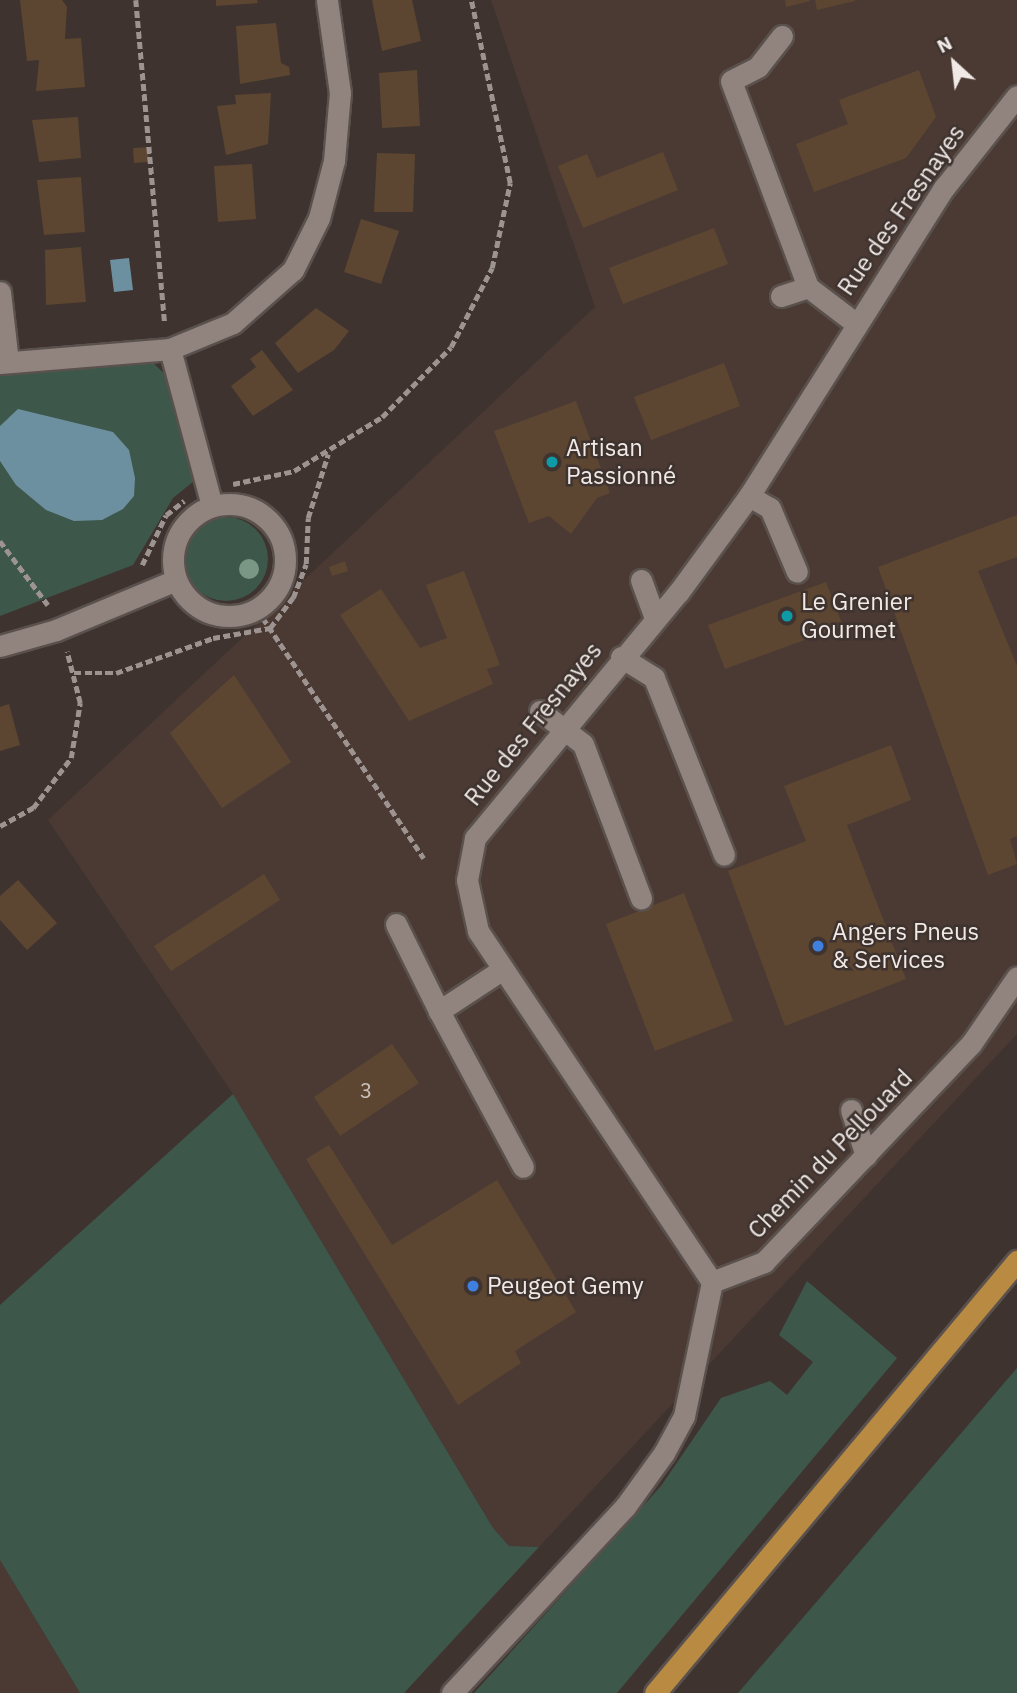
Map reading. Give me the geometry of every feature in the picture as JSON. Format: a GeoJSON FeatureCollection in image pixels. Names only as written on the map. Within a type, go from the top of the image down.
{"type":"FeatureCollection","features":[{"type":"Feature","properties":{"kind":"main road"},"geometry":{"type":"LineString","coordinates":[[655,1693],[1017,1261]]}},
{"type":"Feature","properties":{"kind":"street"},"geometry":{"type":"LineString","coordinates":[[0,292],[4,362],[170,349],[233,323],[293,270],[319,218],[334,161],[340,93],[327,0]]}},
{"type":"Feature","properties":{"kind":"street","name":"Rue des Fresnayes"},"geometry":{"type":"LineString","coordinates":[[782,36],[758,67],[731,81],[808,287],[854,322]]}},
{"type":"Feature","properties":{"kind":"street","name":"Rue des Fresnayes"},"geometry":{"type":"LineString","coordinates":[[712,1282],[478,931],[467,880],[475,838],[560,728],[655,618],[748,496],[854,322],[944,188],[1017,96]]}},
{"type":"Feature","properties":{"kind":"street"},"geometry":{"type":"LineString","coordinates":[[781,296],[808,287]]}},
{"type":"Feature","properties":{"kind":"street"},"geometry":{"type":"LineString","coordinates":[[170,349],[212,506]]}},
{"type":"Feature","properties":{"kind":"street"},"geometry":{"type":"LineString","coordinates":[[748,496],[770,508],[797,572]]}},
{"type":"Feature","properties":{"kind":"street"},"geometry":{"type":"LineString","coordinates":[[212,506],[248,506],[276,529],[285,564],[271,597],[257,609],[219,615],[186,596],[176,580],[179,535],[212,506]]}},
{"type":"Feature","properties":{"kind":"street"},"geometry":{"type":"LineString","coordinates":[[0,646],[56,630],[176,580]]}},
{"type":"Feature","properties":{"kind":"street"},"geometry":{"type":"LineString","coordinates":[[641,580],[655,618]]}},
{"type":"Feature","properties":{"kind":"street"},"geometry":{"type":"LineString","coordinates":[[621,657],[654,678],[724,855]]}},
{"type":"Feature","properties":{"kind":"street"},"geometry":{"type":"LineString","coordinates":[[540,711],[583,744],[641,898]]}},
{"type":"Feature","properties":{"kind":"street"},"geometry":{"type":"LineString","coordinates":[[396,924],[439,1011],[523,1167]]}},
{"type":"Feature","properties":{"kind":"street"},"geometry":{"type":"LineString","coordinates":[[439,1011],[503,969]]}},
{"type":"Feature","properties":{"kind":"street","name":"Chemin du Pellouard"},"geometry":{"type":"LineString","coordinates":[[712,1282],[764,1262],[971,1044],[1017,977]]}},
{"type":"Feature","properties":{"kind":"street"},"geometry":{"type":"LineString","coordinates":[[851,1110],[866,1156]]}},
{"type":"Feature","properties":{"kind":"street"},"geometry":{"type":"LineString","coordinates":[[452,1693],[625,1507],[664,1453],[684,1416],[712,1282]]}},
{"type":"Feature","properties":{"kind":"path"},"geometry":{"type":"LineString","coordinates":[[136,0],[170,349]]}},
{"type":"Feature","properties":{"kind":"path"},"geometry":{"type":"LineString","coordinates":[[133,568],[145,563],[166,515],[206,484],[251,483],[328,454],[382,417],[451,347],[492,268],[510,183],[471,0]]}},
{"type":"Feature","properties":{"kind":"path"},"geometry":{"type":"LineString","coordinates":[[74,673],[116,673],[213,638],[270,628],[293,598],[306,564],[308,518],[328,454]]}},
{"type":"Feature","properties":{"kind":"path"},"geometry":{"type":"LineString","coordinates":[[0,541],[48,605],[74,673],[80,703],[71,758],[33,808],[0,826]]}},
{"type":"Feature","properties":{"kind":"path"},"geometry":{"type":"LineString","coordinates":[[48,605],[60,600]]}},
{"type":"Feature","properties":{"kind":"path"},"geometry":{"type":"LineString","coordinates":[[257,609],[424,858]]}},
{"type":"Feature","properties":{"kind":"shaded area"},"geometry":{"type":"Polygon","coordinates":[[[491,0],[1017,0],[1017,1034],[539,1547],[509,1546],[493,1528],[233,1094],[48,820],[595,307],[491,0]]]}},
{"type":"Feature","properties":{"kind":"shaded area"},"geometry":{"type":"Polygon","coordinates":[[[0,1560],[80,1693],[0,1693],[0,1560]]]}},
{"type":"Feature","properties":{"kind":"green space"},"geometry":{"type":"Polygon","coordinates":[[[151,361],[167,376],[194,481],[173,498],[133,565],[0,616],[0,371],[151,361]]]}},
{"type":"Feature","properties":{"kind":"green space"},"geometry":{"type":"Polygon","coordinates":[[[226,517],[242,520],[261,536],[268,559],[265,575],[249,594],[226,601],[210,598],[191,582],[184,559],[187,543],[203,524],[226,517]]]}},
{"type":"Feature","properties":{"kind":"green space"},"geometry":{"type":"Polygon","coordinates":[[[233,1094],[493,1528],[509,1546],[539,1547],[404,1693],[80,1693],[0,1560],[0,1305],[233,1094]]]}},
{"type":"Feature","properties":{"kind":"green space"},"geometry":{"type":"Polygon","coordinates":[[[807,1281],[897,1358],[617,1693],[474,1693],[661,1486],[721,1398],[770,1381],[787,1395],[813,1362],[779,1335],[807,1281]]]}},
{"type":"Feature","properties":{"kind":"green space"},"geometry":{"type":"Polygon","coordinates":[[[1017,1368],[1017,1693],[738,1693],[819,1599],[1017,1368]]]}},
{"type":"Feature","properties":{"kind":"water"},"geometry":{"type":"Polygon","coordinates":[[[129,258],[133,290],[114,292],[110,260],[129,258]]]}},
{"type":"Feature","properties":{"kind":"water"},"geometry":{"type":"Polygon","coordinates":[[[18,409],[113,432],[129,450],[135,478],[134,496],[123,509],[102,520],[74,521],[46,510],[16,485],[0,461],[0,426],[18,409]]]}},
{"type":"Feature","properties":{"kind":"building"},"geometry":{"type":"Polygon","coordinates":[[[20,0],[62,0],[67,7],[65,39],[81,38],[85,87],[36,91],[39,60],[27,61],[20,0]]]}},
{"type":"Feature","properties":{"kind":"building"},"geometry":{"type":"Polygon","coordinates":[[[216,0],[257,0],[258,3],[216,6],[216,0]]]}},
{"type":"Feature","properties":{"kind":"building"},"geometry":{"type":"Polygon","coordinates":[[[372,0],[412,0],[421,41],[382,51],[372,0]]]}},
{"type":"Feature","properties":{"kind":"building"},"geometry":{"type":"Polygon","coordinates":[[[785,0],[810,0],[810,1],[786,7],[785,0]]]}},
{"type":"Feature","properties":{"kind":"building"},"geometry":{"type":"Polygon","coordinates":[[[815,0],[855,0],[855,1],[817,10],[815,0]]]}},
{"type":"Feature","properties":{"kind":"building"},"geometry":{"type":"Polygon","coordinates":[[[276,23],[281,63],[289,67],[290,75],[240,84],[236,26],[276,23]]]}},
{"type":"Feature","properties":{"kind":"building"},"geometry":{"type":"Polygon","coordinates":[[[417,70],[420,126],[382,128],[379,73],[417,70]]]}},
{"type":"Feature","properties":{"kind":"building"},"geometry":{"type":"Polygon","coordinates":[[[919,70],[936,117],[906,158],[814,192],[796,144],[848,124],[839,100],[919,70]]]}},
{"type":"Feature","properties":{"kind":"building"},"geometry":{"type":"Polygon","coordinates":[[[271,93],[268,144],[226,155],[217,106],[236,104],[235,95],[271,93]]]}},
{"type":"Feature","properties":{"kind":"building"},"geometry":{"type":"Polygon","coordinates":[[[78,117],[81,158],[39,162],[32,120],[78,117]]]}},
{"type":"Feature","properties":{"kind":"building"},"geometry":{"type":"Polygon","coordinates":[[[148,147],[149,162],[134,163],[133,148],[148,147]]]}},
{"type":"Feature","properties":{"kind":"building"},"geometry":{"type":"Polygon","coordinates":[[[663,152],[678,190],[583,228],[558,166],[587,154],[597,178],[663,152]]]}},
{"type":"Feature","properties":{"kind":"building"},"geometry":{"type":"Polygon","coordinates":[[[377,153],[415,154],[413,212],[374,212],[377,153]]]}},
{"type":"Feature","properties":{"kind":"building"},"geometry":{"type":"Polygon","coordinates":[[[252,164],[256,219],[218,222],[214,166],[252,164]]]}},
{"type":"Feature","properties":{"kind":"building"},"geometry":{"type":"Polygon","coordinates":[[[81,177],[85,232],[44,235],[37,180],[81,177]]]}},
{"type":"Feature","properties":{"kind":"building"},"geometry":{"type":"Polygon","coordinates":[[[361,219],[399,231],[381,284],[344,272],[361,219]]]}},
{"type":"Feature","properties":{"kind":"building"},"geometry":{"type":"Polygon","coordinates":[[[714,228],[728,264],[623,304],[609,268],[714,228]]]}},
{"type":"Feature","properties":{"kind":"building"},"geometry":{"type":"Polygon","coordinates":[[[81,247],[86,302],[46,305],[45,250],[81,247]]]}},
{"type":"Feature","properties":{"kind":"building"},"geometry":{"type":"Polygon","coordinates":[[[316,308],[349,331],[334,350],[298,373],[275,343],[316,308]]]}},
{"type":"Feature","properties":{"kind":"building"},"geometry":{"type":"Polygon","coordinates":[[[262,350],[293,390],[253,416],[231,386],[256,367],[250,359],[262,350]]]}},
{"type":"Feature","properties":{"kind":"building"},"geometry":{"type":"Polygon","coordinates":[[[724,363],[740,406],[651,440],[634,397],[724,363]]]}},
{"type":"Feature","properties":{"kind":"building","name":"Artisan Passionné"},"geometry":{"type":"Polygon","coordinates":[[[576,401],[610,493],[597,498],[571,534],[549,516],[529,523],[494,431],[576,401]]]}},
{"type":"Feature","properties":{"kind":"building"},"geometry":{"type":"Polygon","coordinates":[[[1017,515],[1017,557],[978,571],[1017,666],[1017,836],[1010,839],[1017,864],[988,875],[878,567],[1017,515]]]}},
{"type":"Feature","properties":{"kind":"building"},"geometry":{"type":"Polygon","coordinates":[[[345,561],[348,571],[332,576],[329,567],[345,561]]]}},
{"type":"Feature","properties":{"kind":"building"},"geometry":{"type":"Polygon","coordinates":[[[464,571],[500,665],[487,669],[493,684],[409,721],[340,615],[381,589],[420,648],[447,638],[426,585],[464,571]]]}},
{"type":"Feature","properties":{"kind":"building","name":"Le Grenier Gourmet"},"geometry":{"type":"Polygon","coordinates":[[[826,582],[843,626],[725,669],[708,625],[826,582]]]}},
{"type":"Feature","properties":{"kind":"building"},"geometry":{"type":"Polygon","coordinates":[[[234,675],[291,762],[222,808],[170,733],[234,675]]]}},
{"type":"Feature","properties":{"kind":"building"},"geometry":{"type":"Polygon","coordinates":[[[9,704],[20,745],[0,751],[0,707],[9,704]]]}},
{"type":"Feature","properties":{"kind":"building"},"geometry":{"type":"Polygon","coordinates":[[[891,745],[911,800],[847,825],[906,979],[785,1026],[728,871],[806,841],[784,786],[891,745]]]}},
{"type":"Feature","properties":{"kind":"building"},"geometry":{"type":"Polygon","coordinates":[[[264,874],[280,900],[171,971],[154,946],[264,874]]]}},
{"type":"Feature","properties":{"kind":"building"},"geometry":{"type":"Polygon","coordinates":[[[18,880],[57,923],[27,950],[0,920],[0,896],[18,880]]]}},
{"type":"Feature","properties":{"kind":"building"},"geometry":{"type":"Polygon","coordinates":[[[684,893],[733,1021],[655,1051],[606,924],[684,893]]]}},
{"type":"Feature","properties":{"kind":"building"},"geometry":{"type":"Polygon","coordinates":[[[392,1044],[419,1083],[340,1136],[314,1097],[392,1044]]]}},
{"type":"Feature","properties":{"kind":"building","name":"Peugeot Gemy"},"geometry":{"type":"Polygon","coordinates":[[[329,1145],[392,1245],[497,1180],[576,1312],[515,1351],[521,1363],[458,1405],[306,1159],[329,1145]]]}},
{"type":"Feature","properties":{"kind":"place","name":"Artisan Passionné"},"geometry":{"type":"Point","coordinates":[552,462]}},
{"type":"Feature","properties":{"kind":"place","name":"Le Grenier Gourmet"},"geometry":{"type":"Point","coordinates":[787,616]}},
{"type":"Feature","properties":{"kind":"place","name":"Angers Pneus & Services"},"geometry":{"type":"Point","coordinates":[818,946]}},
{"type":"Feature","properties":{"kind":"place","name":"Peugeot Gemy"},"geometry":{"type":"Point","coordinates":[473,1286]}}]}
